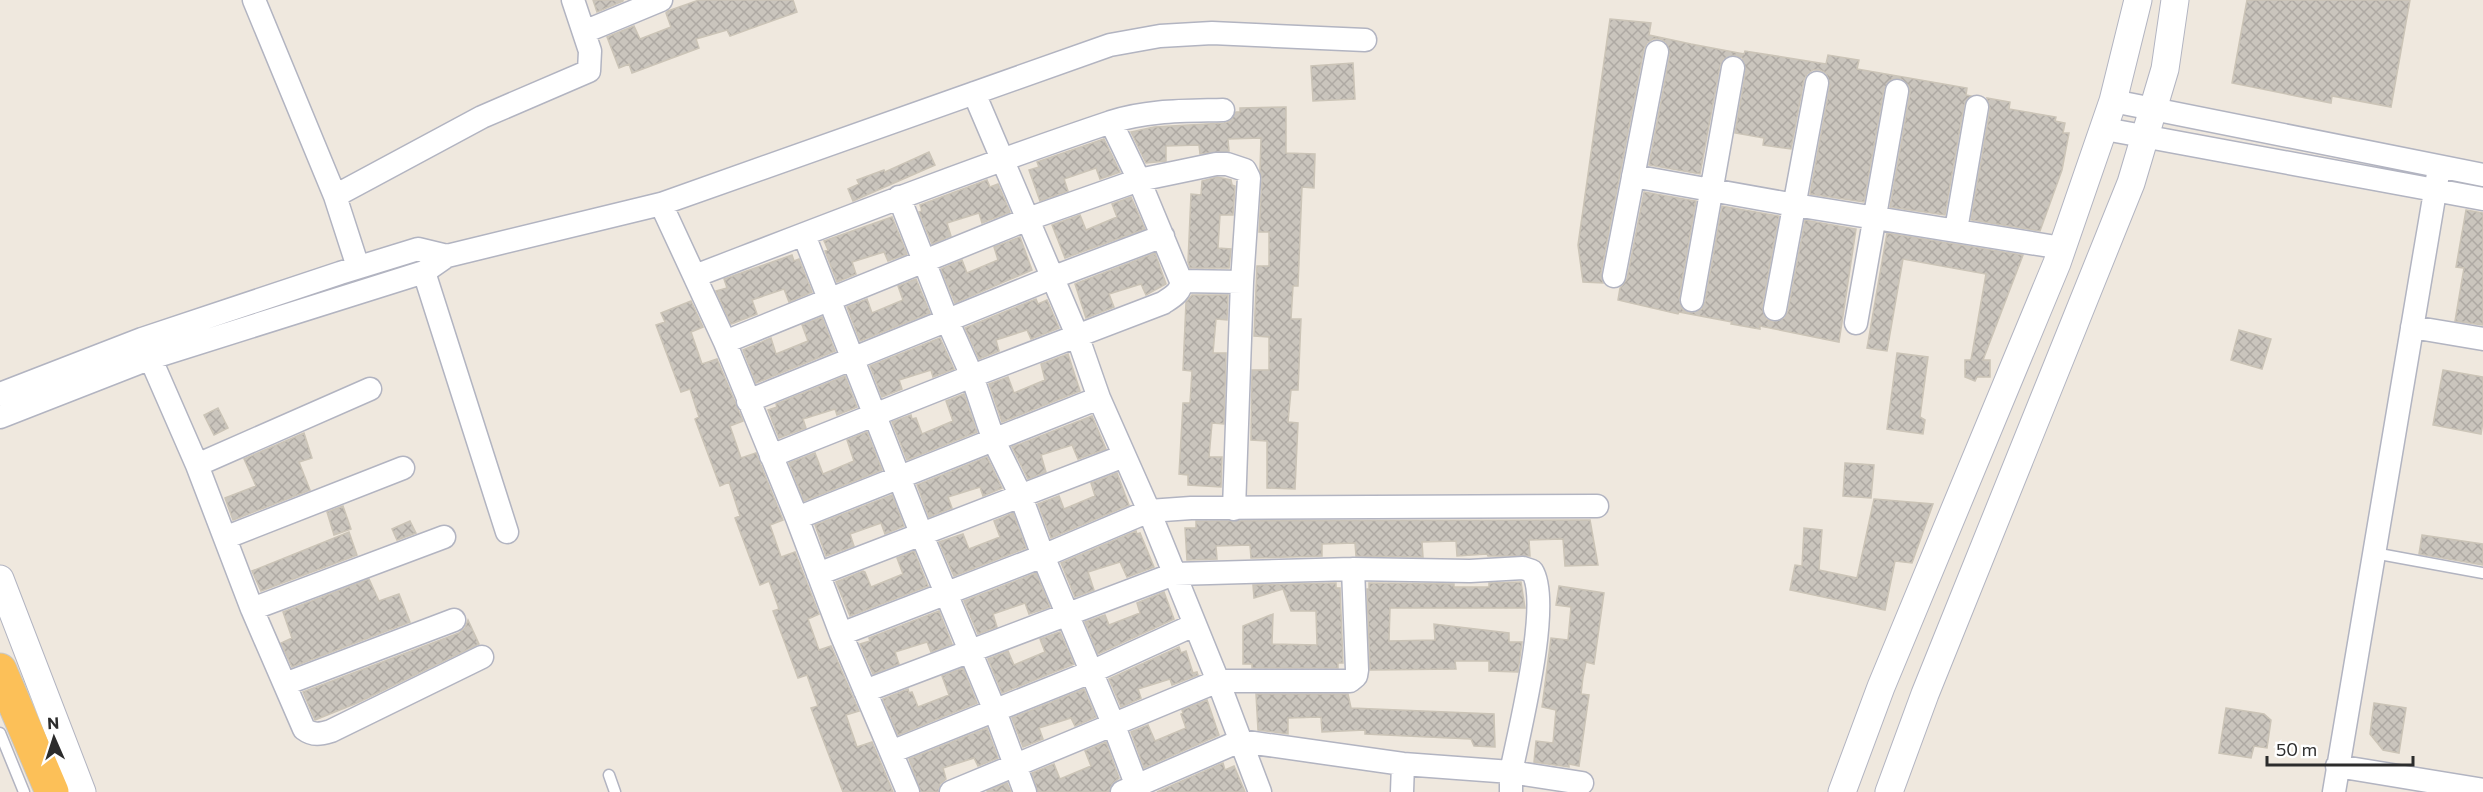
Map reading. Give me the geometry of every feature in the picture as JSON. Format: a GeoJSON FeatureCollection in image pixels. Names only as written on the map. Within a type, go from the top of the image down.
{"type":"FeatureCollection","features":[{"type":"Feature","properties":{"kind":"highway"},"geometry":{"type":"LineString","coordinates":[[0,670],[52,792]]}},
{"type":"Feature","properties":{"kind":"street"},"geometry":{"type":"LineString","coordinates":[[254,0],[335,196],[358,267]]}},
{"type":"Feature","properties":{"kind":"street"},"geometry":{"type":"LineString","coordinates":[[335,196],[482,117],[589,71],[590,51],[573,0]]}},
{"type":"Feature","properties":{"kind":"street"},"geometry":{"type":"LineString","coordinates":[[584,32],[661,0]]}},
{"type":"Feature","properties":{"kind":"street"},"geometry":{"type":"LineString","coordinates":[[1889,792],[1930,683],[2131,183],[2165,69],[2175,0]]}},
{"type":"Feature","properties":{"kind":"street"},"geometry":{"type":"LineString","coordinates":[[1842,792],[1881,687],[2062,248],[2105,129],[2135,11]]}},
{"type":"Feature","properties":{"kind":"street"},"geometry":{"type":"LineString","coordinates":[[0,394],[147,349],[424,272],[447,256],[661,204],[1110,45],[1160,36],[1212,33],[1365,40]]}},
{"type":"Feature","properties":{"kind":"street"},"geometry":{"type":"LineString","coordinates":[[1614,276],[1657,52]]}},
{"type":"Feature","properties":{"kind":"street"},"geometry":{"type":"LineString","coordinates":[[1692,300],[1733,68]]}},
{"type":"Feature","properties":{"kind":"street"},"geometry":{"type":"LineString","coordinates":[[1775,309],[1817,83]]}},
{"type":"Feature","properties":{"kind":"street"},"geometry":{"type":"LineString","coordinates":[[1856,323],[1897,91]]}},
{"type":"Feature","properties":{"kind":"street"},"geometry":{"type":"LineString","coordinates":[[974,93],[1054,277],[1099,398],[1149,511],[1260,792]]}},
{"type":"Feature","properties":{"kind":"street"},"geometry":{"type":"LineString","coordinates":[[2113,102],[2155,108],[2439,168],[2483,175]]}},
{"type":"Feature","properties":{"kind":"street"},"geometry":{"type":"LineString","coordinates":[[1956,230],[1977,107]]}},
{"type":"Feature","properties":{"kind":"street"},"geometry":{"type":"LineString","coordinates":[[694,276],[899,197],[1136,114],[1223,110]]}},
{"type":"Feature","properties":{"kind":"street"},"geometry":{"type":"LineString","coordinates":[[771,456],[1164,303],[1179,292],[1181,280],[1139,180],[1111,122]]}},
{"type":"Feature","properties":{"kind":"street"},"geometry":{"type":"LineString","coordinates":[[2105,129],[2483,200]]}},
{"type":"Feature","properties":{"kind":"street"},"geometry":{"type":"LineString","coordinates":[[725,342],[1028,219],[1139,180],[1216,164],[1227,164],[1245,171],[1249,178],[1242,282],[1234,509]]}},
{"type":"Feature","properties":{"kind":"street"},"geometry":{"type":"LineString","coordinates":[[2334,792],[2439,168]]}},
{"type":"Feature","properties":{"kind":"street"},"geometry":{"type":"LineString","coordinates":[[1633,176],[2062,248]]}},
{"type":"Feature","properties":{"kind":"street"},"geometry":{"type":"LineString","coordinates":[[899,197],[946,320],[972,376],[994,441],[1020,495],[1114,726],[1133,790],[1240,741],[1511,782],[1582,783]]}},
{"type":"Feature","properties":{"kind":"street"},"geometry":{"type":"LineString","coordinates":[[661,204],[725,342],[797,518],[841,634],[908,792]]}},
{"type":"Feature","properties":{"kind":"street"},"geometry":{"type":"LineString","coordinates":[[804,235],[921,533],[995,711],[1025,792]]}},
{"type":"Feature","properties":{"kind":"street"},"geometry":{"type":"LineString","coordinates":[[748,401],[1054,277],[1163,236]]}},
{"type":"Feature","properties":{"kind":"street"},"geometry":{"type":"LineString","coordinates":[[0,417],[147,349],[358,267],[418,249],[447,256]]}},
{"type":"Feature","properties":{"kind":"street"},"geometry":{"type":"LineString","coordinates":[[424,272],[507,532]]}},
{"type":"Feature","properties":{"kind":"street"},"geometry":{"type":"LineString","coordinates":[[1181,280],[1242,282]]}},
{"type":"Feature","properties":{"kind":"street"},"geometry":{"type":"LineString","coordinates":[[2412,327],[2483,339]]}},
{"type":"Feature","properties":{"kind":"street"},"geometry":{"type":"LineString","coordinates":[[147,349],[227,537],[252,609],[304,729],[318,735],[331,731],[483,657]]}},
{"type":"Feature","properties":{"kind":"street"},"geometry":{"type":"LineString","coordinates":[[197,465],[370,389]]}},
{"type":"Feature","properties":{"kind":"street"},"geometry":{"type":"LineString","coordinates":[[797,518],[1099,398]]}},
{"type":"Feature","properties":{"kind":"street"},"geometry":{"type":"LineString","coordinates":[[818,574],[1124,456]]}},
{"type":"Feature","properties":{"kind":"street"},"geometry":{"type":"LineString","coordinates":[[227,537],[403,468]]}},
{"type":"Feature","properties":{"kind":"street"},"geometry":{"type":"LineString","coordinates":[[841,634],[1149,511],[1597,506]]}},
{"type":"Feature","properties":{"kind":"street"},"geometry":{"type":"LineString","coordinates":[[252,609],[444,537]]}},
{"type":"Feature","properties":{"kind":"street"},"geometry":{"type":"LineString","coordinates":[[866,691],[1174,574],[1353,569],[1470,572],[1523,568],[1532,571],[1539,587],[1538,633],[1511,782]]}},
{"type":"Feature","properties":{"kind":"street"},"geometry":{"type":"LineString","coordinates":[[951,792],[1218,681],[1350,681],[1356,676],[1353,569]]}},
{"type":"Feature","properties":{"kind":"street"},"geometry":{"type":"LineString","coordinates":[[0,579],[82,792]]}},
{"type":"Feature","properties":{"kind":"street"},"geometry":{"type":"LineString","coordinates":[[285,684],[454,620]]}},
{"type":"Feature","properties":{"kind":"street"},"geometry":{"type":"LineString","coordinates":[[891,752],[1091,672],[1194,625]]}},
{"type":"Feature","properties":{"kind":"street"},"geometry":{"type":"LineString","coordinates":[[1402,792],[1403,764]]}},
{"type":"Feature","properties":{"kind":"street"},"geometry":{"type":"LineString","coordinates":[[2337,766],[2473,790]]}},
{"type":"Feature","properties":{"kind":"lane"},"geometry":{"type":"LineString","coordinates":[[2374,553],[2483,573]]}},
{"type":"Feature","properties":{"kind":"lane"},"geometry":{"type":"LineString","coordinates":[[0,733],[24,792]]}},
{"type":"Feature","properties":{"kind":"lane"},"geometry":{"type":"LineString","coordinates":[[609,775],[615,792]]}},
{"type":"Feature","properties":{"kind":"building"},"geometry":{"type":"Polygon","coordinates":[[[593,0],[623,0],[623,1],[597,12],[593,0]]]}},
{"type":"Feature","properties":{"kind":"building"},"geometry":{"type":"Polygon","coordinates":[[[699,0],[793,0],[797,12],[730,36],[727,30],[696,39],[699,48],[632,73],[629,64],[619,68],[607,37],[634,26],[640,39],[671,27],[666,13],[668,11],[699,0]]]}},
{"type":"Feature","properties":{"kind":"building"},"geometry":{"type":"Polygon","coordinates":[[[2247,0],[2410,0],[2391,107],[2332,96],[2331,103],[2232,83],[2247,0]]]}},
{"type":"Feature","properties":{"kind":"building"},"geometry":{"type":"Polygon","coordinates":[[[1610,19],[1651,23],[1649,35],[1691,44],[1744,54],[1745,51],[1826,64],[1828,55],[1859,60],[1857,69],[1967,88],[1966,95],[1971,96],[1964,105],[1945,215],[1890,207],[1910,93],[1909,86],[1900,78],[1892,79],[1884,89],[1864,202],[1810,194],[1830,85],[1826,73],[1813,70],[1804,80],[1791,149],[1763,145],[1764,138],[1735,133],[1746,70],[1742,58],[1735,55],[1723,59],[1720,66],[1700,174],[1649,165],[1670,54],[1666,42],[1653,39],[1644,49],[1601,273],[1603,283],[1583,282],[1578,245],[1610,19]]]}},
{"type":"Feature","properties":{"kind":"building"},"geometry":{"type":"Polygon","coordinates":[[[1353,63],[1355,99],[1313,101],[1311,66],[1353,63]]]}},
{"type":"Feature","properties":{"kind":"building"},"geometry":{"type":"Polygon","coordinates":[[[1987,98],[2010,102],[2009,109],[2056,117],[2055,121],[2065,123],[2063,133],[2069,133],[2062,170],[2040,231],[1971,220],[1990,109],[1987,98]]]}},
{"type":"Feature","properties":{"kind":"building"},"geometry":{"type":"Polygon","coordinates":[[[1286,107],[1286,153],[1315,154],[1314,188],[1302,187],[1298,286],[1293,286],[1291,319],[1301,319],[1298,390],[1291,390],[1288,422],[1298,423],[1295,489],[1267,488],[1267,441],[1251,440],[1252,370],[1269,370],[1269,337],[1254,336],[1257,266],[1269,266],[1269,232],[1259,232],[1262,179],[1260,171],[1261,138],[1228,139],[1229,151],[1200,154],[1199,145],[1166,146],[1166,161],[1146,163],[1131,132],[1154,127],[1224,123],[1230,121],[1236,112],[1240,112],[1240,108],[1286,107]]]}},
{"type":"Feature","properties":{"kind":"building"},"geometry":{"type":"Polygon","coordinates":[[[1104,139],[1120,172],[1100,179],[1096,168],[1064,179],[1068,191],[1040,201],[1029,170],[1039,167],[1037,162],[1104,139]]]}},
{"type":"Feature","properties":{"kind":"building"},"geometry":{"type":"Polygon","coordinates":[[[929,152],[935,165],[853,201],[848,189],[859,184],[857,180],[884,170],[885,172],[929,152]]]}},
{"type":"Feature","properties":{"kind":"building"},"geometry":{"type":"Polygon","coordinates":[[[1217,177],[1231,180],[1232,185],[1235,186],[1233,215],[1220,215],[1218,248],[1231,249],[1229,268],[1190,268],[1188,262],[1191,194],[1201,195],[1202,181],[1217,177]]]}},
{"type":"Feature","properties":{"kind":"building"},"geometry":{"type":"Polygon","coordinates":[[[987,180],[990,187],[998,184],[1010,212],[982,223],[979,213],[947,223],[951,236],[932,244],[919,212],[922,211],[920,205],[987,180]]]}},
{"type":"Feature","properties":{"kind":"building"},"geometry":{"type":"Polygon","coordinates":[[[1644,192],[1696,201],[1679,298],[1683,310],[1690,313],[1702,309],[1705,302],[1722,206],[1779,216],[1762,307],[1766,319],[1773,322],[1785,318],[1788,311],[1805,220],[1856,229],[1839,342],[1760,326],[1760,329],[1679,312],[1678,314],[1618,300],[1620,288],[1627,279],[1644,192]]]}},
{"type":"Feature","properties":{"kind":"building"},"geometry":{"type":"Polygon","coordinates":[[[1131,197],[1145,229],[1065,258],[1052,225],[1080,215],[1086,230],[1117,217],[1112,204],[1131,197]]]}},
{"type":"Feature","properties":{"kind":"building"},"geometry":{"type":"Polygon","coordinates":[[[2466,210],[2483,213],[2483,325],[2455,321],[2464,268],[2456,267],[2466,210]]]}},
{"type":"Feature","properties":{"kind":"building"},"geometry":{"type":"Polygon","coordinates":[[[892,217],[907,254],[888,261],[884,252],[852,262],[856,274],[837,282],[825,251],[828,250],[824,241],[892,217]]]}},
{"type":"Feature","properties":{"kind":"building"},"geometry":{"type":"Polygon","coordinates":[[[1887,233],[2023,255],[1983,360],[1990,360],[1990,377],[1977,377],[1975,381],[1965,377],[1965,360],[1971,360],[1986,274],[1903,259],[1887,351],[1867,348],[1887,233]]]}},
{"type":"Feature","properties":{"kind":"building"},"geometry":{"type":"Polygon","coordinates":[[[1020,237],[1032,270],[955,303],[941,269],[962,260],[967,273],[998,260],[994,247],[1020,237]]]}},
{"type":"Feature","properties":{"kind":"building"},"geometry":{"type":"Polygon","coordinates":[[[1155,253],[1166,284],[1146,295],[1141,284],[1109,294],[1114,307],[1086,318],[1075,284],[1155,253]]]}},
{"type":"Feature","properties":{"kind":"building"},"geometry":{"type":"Polygon","coordinates":[[[792,255],[794,261],[799,259],[812,292],[789,302],[784,289],[752,300],[757,314],[731,324],[716,291],[727,288],[724,279],[792,255]]]}},
{"type":"Feature","properties":{"kind":"building"},"geometry":{"type":"Polygon","coordinates":[[[916,279],[930,313],[860,341],[847,307],[867,299],[872,313],[903,300],[898,286],[916,279]]]}},
{"type":"Feature","properties":{"kind":"building"},"geometry":{"type":"Polygon","coordinates":[[[1192,295],[1228,295],[1227,320],[1216,319],[1213,353],[1226,353],[1224,424],[1212,423],[1209,457],[1222,457],[1221,487],[1188,485],[1188,475],[1179,474],[1183,403],[1190,403],[1192,371],[1183,370],[1186,302],[1192,295]]]}},
{"type":"Feature","properties":{"kind":"building"},"geometry":{"type":"Polygon","coordinates":[[[1036,299],[1038,304],[1047,300],[1059,328],[1031,339],[1027,330],[996,340],[999,351],[979,359],[965,328],[1036,299]]]}},
{"type":"Feature","properties":{"kind":"building"},"geometry":{"type":"Polygon","coordinates":[[[691,301],[703,327],[691,332],[702,364],[717,359],[743,421],[730,426],[741,458],[756,453],[783,520],[770,525],[781,557],[795,552],[819,614],[808,619],[819,650],[831,646],[859,711],[846,715],[857,747],[872,742],[893,792],[843,792],[811,708],[818,706],[807,675],[798,678],[773,611],[779,609],[769,581],[760,585],[735,518],[740,516],[729,482],[720,486],[695,419],[699,417],[690,389],[681,392],[656,325],[665,322],[661,313],[691,301]]]}},
{"type":"Feature","properties":{"kind":"building"},"geometry":{"type":"Polygon","coordinates":[[[822,317],[835,351],[756,383],[743,350],[771,338],[776,354],[808,341],[802,325],[822,317]]]}},
{"type":"Feature","properties":{"kind":"building"},"geometry":{"type":"Polygon","coordinates":[[[2239,330],[2271,339],[2262,369],[2231,360],[2239,330]]]}},
{"type":"Feature","properties":{"kind":"building"},"geometry":{"type":"Polygon","coordinates":[[[940,338],[954,369],[933,377],[931,370],[899,380],[902,389],[882,397],[870,366],[940,338]]]}},
{"type":"Feature","properties":{"kind":"building"},"geometry":{"type":"Polygon","coordinates":[[[1897,353],[1928,357],[1920,417],[1925,420],[1923,434],[1887,429],[1897,353]]]}},
{"type":"Feature","properties":{"kind":"building"},"geometry":{"type":"Polygon","coordinates":[[[1068,354],[1080,391],[1002,422],[989,384],[1008,377],[1014,393],[1045,380],[1041,364],[1068,354]]]}},
{"type":"Feature","properties":{"kind":"building"},"geometry":{"type":"Polygon","coordinates":[[[2443,370],[2483,377],[2481,434],[2433,425],[2443,370]]]}},
{"type":"Feature","properties":{"kind":"building"},"geometry":{"type":"Polygon","coordinates":[[[845,376],[857,407],[837,415],[835,409],[803,419],[806,428],[779,438],[768,410],[777,407],[776,404],[845,376]]]}},
{"type":"Feature","properties":{"kind":"building"},"geometry":{"type":"Polygon","coordinates":[[[964,394],[977,432],[907,460],[892,422],[911,415],[912,419],[916,418],[922,434],[953,421],[946,401],[964,394]]]}},
{"type":"Feature","properties":{"kind":"building"},"geometry":{"type":"Polygon","coordinates":[[[218,408],[228,428],[214,435],[204,415],[218,408]]]}},
{"type":"Feature","properties":{"kind":"building"},"geometry":{"type":"Polygon","coordinates":[[[1092,416],[1106,449],[1078,459],[1072,445],[1041,455],[1046,472],[1028,479],[1012,447],[1092,416]]]}},
{"type":"Feature","properties":{"kind":"building"},"geometry":{"type":"Polygon","coordinates":[[[867,432],[882,470],[804,501],[789,463],[815,453],[823,474],[854,461],[847,440],[867,432]]]}},
{"type":"Feature","properties":{"kind":"building"},"geometry":{"type":"Polygon","coordinates":[[[304,433],[312,458],[299,462],[310,490],[233,520],[225,498],[256,486],[244,459],[304,433]]]}},
{"type":"Feature","properties":{"kind":"building"},"geometry":{"type":"Polygon","coordinates":[[[987,457],[1002,488],[983,496],[980,487],[948,497],[952,508],[929,517],[917,485],[987,457]]]}},
{"type":"Feature","properties":{"kind":"building"},"geometry":{"type":"Polygon","coordinates":[[[1845,463],[1874,465],[1871,498],[1843,496],[1845,463]]]}},
{"type":"Feature","properties":{"kind":"building"},"geometry":{"type":"Polygon","coordinates":[[[1117,473],[1129,505],[1051,538],[1038,504],[1059,496],[1064,509],[1095,496],[1091,483],[1117,473]]]}},
{"type":"Feature","properties":{"kind":"building"},"geometry":{"type":"Polygon","coordinates":[[[892,495],[904,526],[885,534],[881,523],[850,534],[854,546],[826,556],[815,525],[892,495]]]}},
{"type":"Feature","properties":{"kind":"building"},"geometry":{"type":"Polygon","coordinates":[[[1874,499],[1933,504],[1912,563],[1895,561],[1885,610],[1790,590],[1795,565],[1802,566],[1804,528],[1822,530],[1819,570],[1857,578],[1874,499]]]}},
{"type":"Feature","properties":{"kind":"building"},"geometry":{"type":"Polygon","coordinates":[[[343,506],[351,529],[334,535],[327,512],[343,506]]]}},
{"type":"Feature","properties":{"kind":"building"},"geometry":{"type":"Polygon","coordinates":[[[1013,513],[1026,548],[954,576],[939,542],[963,534],[969,549],[1000,537],[994,521],[1013,513]]]}},
{"type":"Feature","properties":{"kind":"building"},"geometry":{"type":"Polygon","coordinates":[[[1590,520],[1598,565],[1565,566],[1563,539],[1529,540],[1530,556],[1488,556],[1487,554],[1457,556],[1456,541],[1422,542],[1423,557],[1356,556],[1355,543],[1322,544],[1322,556],[1251,558],[1250,545],[1216,546],[1217,559],[1187,560],[1185,528],[1196,528],[1196,521],[1590,520]]]}},
{"type":"Feature","properties":{"kind":"building"},"geometry":{"type":"Polygon","coordinates":[[[410,521],[416,533],[397,540],[392,529],[410,521]]]}},
{"type":"Feature","properties":{"kind":"building"},"geometry":{"type":"Polygon","coordinates":[[[1136,531],[1137,534],[1140,533],[1154,567],[1127,577],[1120,562],[1088,572],[1094,590],[1075,597],[1061,563],[1136,531]]]}},
{"type":"Feature","properties":{"kind":"building"},"geometry":{"type":"Polygon","coordinates":[[[349,532],[357,555],[261,591],[252,571],[349,532]]]}},
{"type":"Feature","properties":{"kind":"building"},"geometry":{"type":"Polygon","coordinates":[[[2422,535],[2483,544],[2483,565],[2419,554],[2422,535]]]}},
{"type":"Feature","properties":{"kind":"building"},"geometry":{"type":"Polygon","coordinates":[[[914,551],[928,586],[850,616],[836,582],[863,571],[871,587],[903,574],[897,558],[914,551]]]}},
{"type":"Feature","properties":{"kind":"building"},"geometry":{"type":"Polygon","coordinates":[[[1036,573],[1050,607],[1029,614],[1025,603],[993,614],[997,627],[978,634],[964,601],[1036,573]]]}},
{"type":"Feature","properties":{"kind":"building"},"geometry":{"type":"Polygon","coordinates":[[[369,579],[379,601],[399,594],[410,622],[292,667],[281,643],[292,638],[283,612],[369,579]]]}},
{"type":"Feature","properties":{"kind":"building"},"geometry":{"type":"Polygon","coordinates":[[[1521,582],[1525,608],[1390,608],[1389,641],[1435,640],[1434,624],[1509,633],[1509,642],[1522,642],[1518,672],[1489,671],[1489,661],[1455,661],[1456,669],[1370,670],[1367,589],[1369,589],[1369,583],[1454,584],[1454,587],[1489,587],[1489,583],[1521,582]]]}},
{"type":"Feature","properties":{"kind":"building"},"geometry":{"type":"Polygon","coordinates":[[[1336,583],[1336,588],[1340,588],[1343,663],[1338,663],[1338,668],[1252,668],[1252,664],[1243,664],[1243,626],[1273,614],[1272,644],[1317,645],[1316,611],[1291,611],[1283,589],[1254,598],[1253,585],[1336,583]]]}},
{"type":"Feature","properties":{"kind":"building"},"geometry":{"type":"Polygon","coordinates":[[[1559,586],[1604,593],[1594,664],[1586,662],[1583,677],[1581,694],[1589,695],[1579,766],[1569,764],[1569,767],[1534,762],[1536,741],[1553,743],[1556,710],[1542,707],[1551,638],[1568,640],[1571,607],[1556,605],[1559,586]]]}},
{"type":"Feature","properties":{"kind":"building"},"geometry":{"type":"Polygon","coordinates":[[[1164,592],[1174,619],[1098,654],[1085,622],[1105,615],[1109,625],[1140,613],[1137,603],[1164,592]]]}},
{"type":"Feature","properties":{"kind":"building"},"geometry":{"type":"Polygon","coordinates":[[[939,611],[952,644],[931,652],[927,642],[895,652],[899,664],[873,674],[860,644],[870,641],[869,638],[939,611]]]}},
{"type":"Feature","properties":{"kind":"building"},"geometry":{"type":"Polygon","coordinates":[[[468,620],[479,644],[357,703],[315,720],[303,692],[459,633],[465,628],[468,620]]]}},
{"type":"Feature","properties":{"kind":"building"},"geometry":{"type":"Polygon","coordinates":[[[1060,632],[1074,664],[1002,693],[988,659],[1008,651],[1014,665],[1045,652],[1040,639],[1060,632]]]}},
{"type":"Feature","properties":{"kind":"building"},"geometry":{"type":"Polygon","coordinates":[[[1179,647],[1181,653],[1186,651],[1193,673],[1197,672],[1198,675],[1172,685],[1170,679],[1138,689],[1141,698],[1121,707],[1109,679],[1179,647]]]}},
{"type":"Feature","properties":{"kind":"building"},"geometry":{"type":"Polygon","coordinates":[[[963,668],[977,703],[898,735],[883,699],[908,689],[909,693],[912,692],[918,707],[949,695],[942,676],[963,668]]]}},
{"type":"Feature","properties":{"kind":"building"},"geometry":{"type":"Polygon","coordinates":[[[1084,689],[1096,717],[1075,726],[1071,718],[1039,728],[1043,739],[1023,747],[1012,718],[1084,689]]]}},
{"type":"Feature","properties":{"kind":"building"},"geometry":{"type":"Polygon","coordinates":[[[1256,694],[1348,694],[1351,708],[1494,714],[1495,747],[1474,746],[1471,739],[1365,734],[1365,730],[1322,732],[1321,717],[1288,718],[1288,734],[1258,730],[1256,694]]]}},
{"type":"Feature","properties":{"kind":"building"},"geometry":{"type":"Polygon","coordinates":[[[1207,700],[1219,735],[1144,768],[1131,732],[1148,725],[1155,741],[1186,728],[1181,714],[1182,710],[1207,700]]]}},
{"type":"Feature","properties":{"kind":"building"},"geometry":{"type":"Polygon","coordinates":[[[2374,703],[2406,708],[2399,753],[2383,750],[2370,734],[2374,703]]]}},
{"type":"Feature","properties":{"kind":"building"},"geometry":{"type":"Polygon","coordinates":[[[2226,708],[2264,714],[2271,720],[2267,748],[2254,746],[2251,758],[2219,753],[2226,708]]]}},
{"type":"Feature","properties":{"kind":"building"},"geometry":{"type":"Polygon","coordinates":[[[987,728],[998,758],[978,766],[974,758],[943,768],[946,779],[940,784],[938,792],[921,792],[909,759],[987,728]]]}},
{"type":"Feature","properties":{"kind":"building"},"geometry":{"type":"Polygon","coordinates":[[[1106,742],[1119,778],[1112,784],[1109,792],[1038,792],[1032,773],[1054,764],[1060,779],[1091,766],[1085,751],[1106,742]]]}},
{"type":"Feature","properties":{"kind":"building"},"geometry":{"type":"Polygon","coordinates":[[[1223,763],[1225,770],[1234,766],[1245,792],[1157,792],[1223,763]]]}},
{"type":"Feature","properties":{"kind":"building"},"geometry":{"type":"Polygon","coordinates":[[[1007,783],[1011,792],[987,791],[1007,783]]]}}]}
